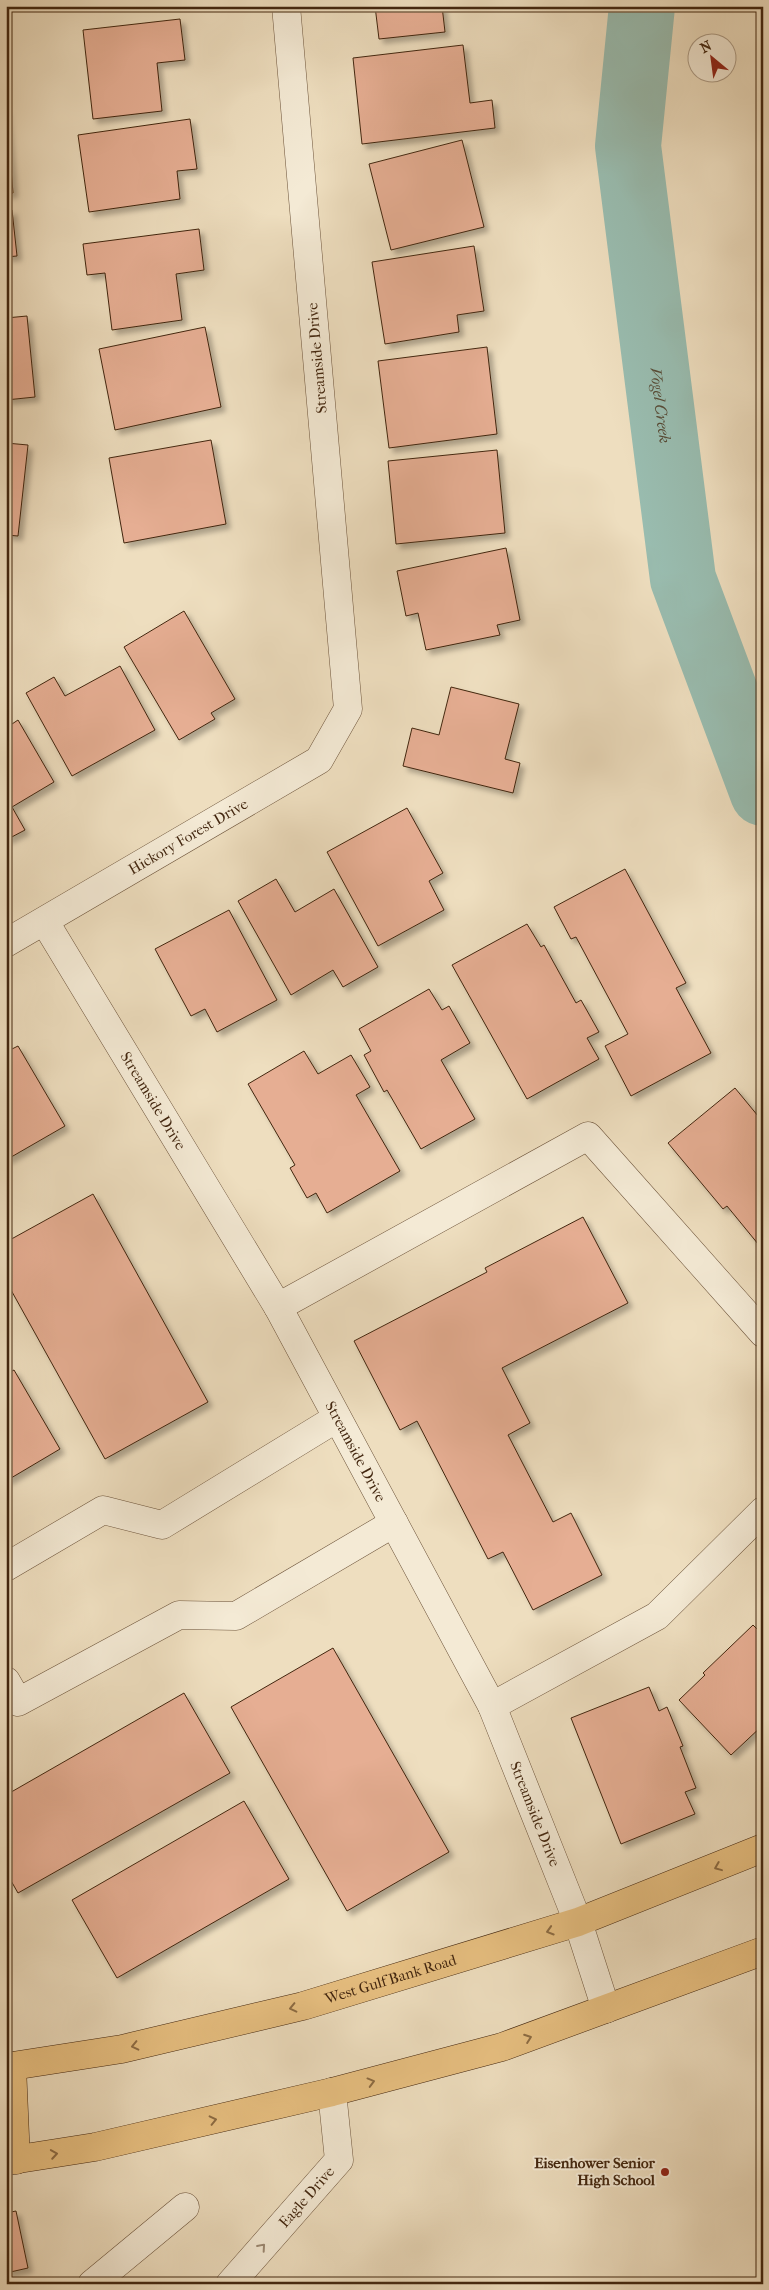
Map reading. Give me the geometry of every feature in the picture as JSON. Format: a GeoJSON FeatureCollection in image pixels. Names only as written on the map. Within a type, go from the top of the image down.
{"type":"FeatureCollection","features":[{"type":"Feature","properties":{"kind":"main road","name":"West Gulf Bank Road"},"geometry":{"type":"LineString","coordinates":[[9,2066],[122,2049],[303,2006],[578,1922],[763,1848]]}},
{"type":"Feature","properties":{"kind":"main road"},"geometry":{"type":"LineString","coordinates":[[9,2066],[11,2161],[95,2147],[332,2092],[502,2047],[763,1951]]}},
{"type":"Feature","properties":{"kind":"street","name":"Streamside Drive"},"geometry":{"type":"LineString","coordinates":[[286,6],[348,709]]}},
{"type":"Feature","properties":{"kind":"street","name":"Hickory Forest Drive"},"geometry":{"type":"LineString","coordinates":[[6,943],[45,922],[319,760],[348,709]]}},
{"type":"Feature","properties":{"kind":"street","name":"Streamside Drive"},"geometry":{"type":"LineString","coordinates":[[45,922],[278,1306],[492,1706],[578,1922],[606,2009]]}},
{"type":"Feature","properties":{"kind":"street"},"geometry":{"type":"LineString","coordinates":[[278,1306],[588,1136],[763,1333]]}},
{"type":"Feature","properties":{"kind":"street"},"geometry":{"type":"LineString","coordinates":[[6,1567],[103,1510],[162,1525],[337,1418]]}},
{"type":"Feature","properties":{"kind":"street"},"geometry":{"type":"LineString","coordinates":[[492,1706],[657,1616],[763,1511]]}},
{"type":"Feature","properties":{"kind":"street"},"geometry":{"type":"LineString","coordinates":[[6,1681],[18,1702],[179,1615],[236,1616],[394,1523]]}},
{"type":"Feature","properties":{"kind":"street","name":"Eagle Drive"},"geometry":{"type":"LineString","coordinates":[[230,2284],[339,2160],[332,2092]]}},
{"type":"Feature","properties":{"kind":"street"},"geometry":{"type":"LineString","coordinates":[[92,2284],[185,2207]]}},
{"type":"Feature","properties":{"kind":"building"},"geometry":{"type":"Polygon","coordinates":[[[375,6],[442,6],[445,32],[379,39],[375,6]]]}},
{"type":"Feature","properties":{"kind":"building"},"geometry":{"type":"Polygon","coordinates":[[[180,19],[185,60],[157,63],[162,111],[93,119],[83,30],[180,19]]]}},
{"type":"Feature","properties":{"kind":"building"},"geometry":{"type":"Polygon","coordinates":[[[463,45],[470,103],[492,100],[495,128],[362,144],[353,58],[463,45]]]}},
{"type":"Feature","properties":{"kind":"building"},"geometry":{"type":"Polygon","coordinates":[[[6,110],[13,193],[6,194],[6,110]]]}},
{"type":"Feature","properties":{"kind":"building"},"geometry":{"type":"Polygon","coordinates":[[[190,119],[197,169],[177,171],[180,199],[89,212],[78,135],[190,119]]]}},
{"type":"Feature","properties":{"kind":"building"},"geometry":{"type":"Polygon","coordinates":[[[462,140],[484,227],[391,250],[369,164],[462,140]]]}},
{"type":"Feature","properties":{"kind":"building"},"geometry":{"type":"Polygon","coordinates":[[[12,210],[17,256],[6,257],[6,211],[12,210]]]}},
{"type":"Feature","properties":{"kind":"building"},"geometry":{"type":"Polygon","coordinates":[[[199,229],[204,270],[176,274],[182,320],[112,330],[105,273],[87,275],[83,244],[199,229]]]}},
{"type":"Feature","properties":{"kind":"building"},"geometry":{"type":"Polygon","coordinates":[[[474,246],[484,311],[457,315],[459,332],[385,344],[372,262],[474,246]]]}},
{"type":"Feature","properties":{"kind":"building"},"geometry":{"type":"Polygon","coordinates":[[[27,316],[35,397],[6,400],[6,318],[27,316]]]}},
{"type":"Feature","properties":{"kind":"building"},"geometry":{"type":"Polygon","coordinates":[[[205,327],[221,407],[115,430],[99,349],[205,327]]]}},
{"type":"Feature","properties":{"kind":"building"},"geometry":{"type":"Polygon","coordinates":[[[487,347],[497,434],[389,448],[378,361],[487,347]]]}},
{"type":"Feature","properties":{"kind":"building"},"geometry":{"type":"Polygon","coordinates":[[[211,440],[226,524],[124,543],[109,458],[211,440]]]}},
{"type":"Feature","properties":{"kind":"building"},"geometry":{"type":"Polygon","coordinates":[[[6,443],[28,445],[18,536],[6,535],[6,443]]]}},
{"type":"Feature","properties":{"kind":"building"},"geometry":{"type":"Polygon","coordinates":[[[497,450],[505,533],[396,544],[388,461],[497,450]]]}},
{"type":"Feature","properties":{"kind":"building"},"geometry":{"type":"Polygon","coordinates":[[[506,548],[520,620],[497,625],[500,635],[426,650],[418,613],[406,616],[397,571],[506,548]]]}},
{"type":"Feature","properties":{"kind":"building"},"geometry":{"type":"Polygon","coordinates":[[[184,611],[235,699],[211,713],[215,719],[179,740],[124,647],[184,611]]]}},
{"type":"Feature","properties":{"kind":"building"},"geometry":{"type":"Polygon","coordinates":[[[120,666],[155,730],[72,776],[26,693],[54,677],[65,696],[120,666]]]}},
{"type":"Feature","properties":{"kind":"building"},"geometry":{"type":"Polygon","coordinates":[[[451,687],[519,704],[505,759],[520,763],[513,793],[403,766],[412,728],[439,735],[451,687]]]}},
{"type":"Feature","properties":{"kind":"building"},"geometry":{"type":"Polygon","coordinates":[[[18,720],[54,782],[12,807],[25,830],[6,840],[6,728],[18,720]]]}},
{"type":"Feature","properties":{"kind":"building"},"geometry":{"type":"Polygon","coordinates":[[[407,808],[443,873],[429,881],[444,910],[378,946],[327,852],[407,808]]]}},
{"type":"Feature","properties":{"kind":"building"},"geometry":{"type":"Polygon","coordinates":[[[625,869],[686,983],[676,988],[711,1053],[631,1096],[605,1046],[628,1034],[576,937],[571,939],[554,907],[625,869]]]}},
{"type":"Feature","properties":{"kind":"building"},"geometry":{"type":"Polygon","coordinates":[[[276,879],[295,912],[334,889],[378,967],[343,987],[333,970],[291,995],[238,901],[276,879]]]}},
{"type":"Feature","properties":{"kind":"building"},"geometry":{"type":"Polygon","coordinates":[[[229,910],[277,1000],[217,1032],[205,1009],[191,1016],[155,949],[229,910]]]}},
{"type":"Feature","properties":{"kind":"building"},"geometry":{"type":"Polygon","coordinates":[[[527,924],[541,947],[544,945],[576,1003],[581,1000],[599,1032],[587,1038],[599,1059],[527,1099],[452,965],[527,924]]]}},
{"type":"Feature","properties":{"kind":"building"},"geometry":{"type":"Polygon","coordinates":[[[429,989],[442,1010],[449,1006],[470,1043],[441,1060],[475,1119],[421,1149],[387,1090],[384,1092],[364,1055],[371,1051],[359,1029],[429,989]]]}},
{"type":"Feature","properties":{"kind":"building"},"geometry":{"type":"Polygon","coordinates":[[[18,1046],[65,1126],[6,1160],[6,1052],[18,1046]]]}},
{"type":"Feature","properties":{"kind":"building"},"geometry":{"type":"Polygon","coordinates":[[[304,1051],[318,1074],[351,1055],[370,1087],[356,1095],[400,1171],[327,1213],[316,1193],[307,1198],[290,1168],[295,1165],[248,1084],[304,1051]]]}},
{"type":"Feature","properties":{"kind":"building"},"geometry":{"type":"Polygon","coordinates":[[[735,1088],[763,1122],[763,1250],[727,1206],[723,1209],[668,1143],[735,1088]]]}},
{"type":"Feature","properties":{"kind":"building"},"geometry":{"type":"Polygon","coordinates":[[[93,1194],[208,1402],[105,1459],[6,1281],[6,1242],[93,1194]]]}},
{"type":"Feature","properties":{"kind":"building"},"geometry":{"type":"Polygon","coordinates":[[[583,1217],[628,1303],[502,1368],[530,1423],[508,1435],[553,1522],[571,1513],[602,1575],[533,1610],[503,1552],[488,1559],[417,1421],[400,1430],[354,1341],[487,1272],[485,1268],[583,1217]]]}},
{"type":"Feature","properties":{"kind":"building"},"geometry":{"type":"Polygon","coordinates":[[[14,1370],[60,1449],[6,1481],[6,1374],[14,1370]]]}},
{"type":"Feature","properties":{"kind":"building"},"geometry":{"type":"Polygon","coordinates":[[[753,1625],[763,1635],[763,1725],[731,1755],[679,1700],[705,1675],[703,1673],[753,1625]]]}},
{"type":"Feature","properties":{"kind":"building"},"geometry":{"type":"Polygon","coordinates":[[[333,1648],[449,1852],[347,1911],[231,1707],[333,1648]]]}},
{"type":"Feature","properties":{"kind":"building"},"geometry":{"type":"Polygon","coordinates":[[[649,1687],[659,1711],[667,1707],[683,1746],[680,1747],[696,1788],[685,1792],[695,1814],[621,1844],[571,1718],[649,1687]]]}},
{"type":"Feature","properties":{"kind":"building"},"geometry":{"type":"Polygon","coordinates":[[[184,1693],[230,1773],[18,1893],[6,1872],[6,1795],[184,1693]]]}},
{"type":"Feature","properties":{"kind":"building"},"geometry":{"type":"Polygon","coordinates":[[[244,1801],[289,1879],[117,1978],[72,1900],[244,1801]]]}},
{"type":"Feature","properties":{"kind":"building"},"geometry":{"type":"Polygon","coordinates":[[[16,2211],[28,2268],[6,2273],[6,2213],[16,2211]]]}},
{"type":"Feature","properties":{"kind":"waterway","name":"Vogel Creek"},"geometry":{"type":"LineString","coordinates":[[642,6],[628,146],[683,579],[763,793]]}},
{"type":"Feature","properties":{"kind":"place","name":"Eisenhower Senior High School"},"geometry":{"type":"Point","coordinates":[665,2172]}}]}
